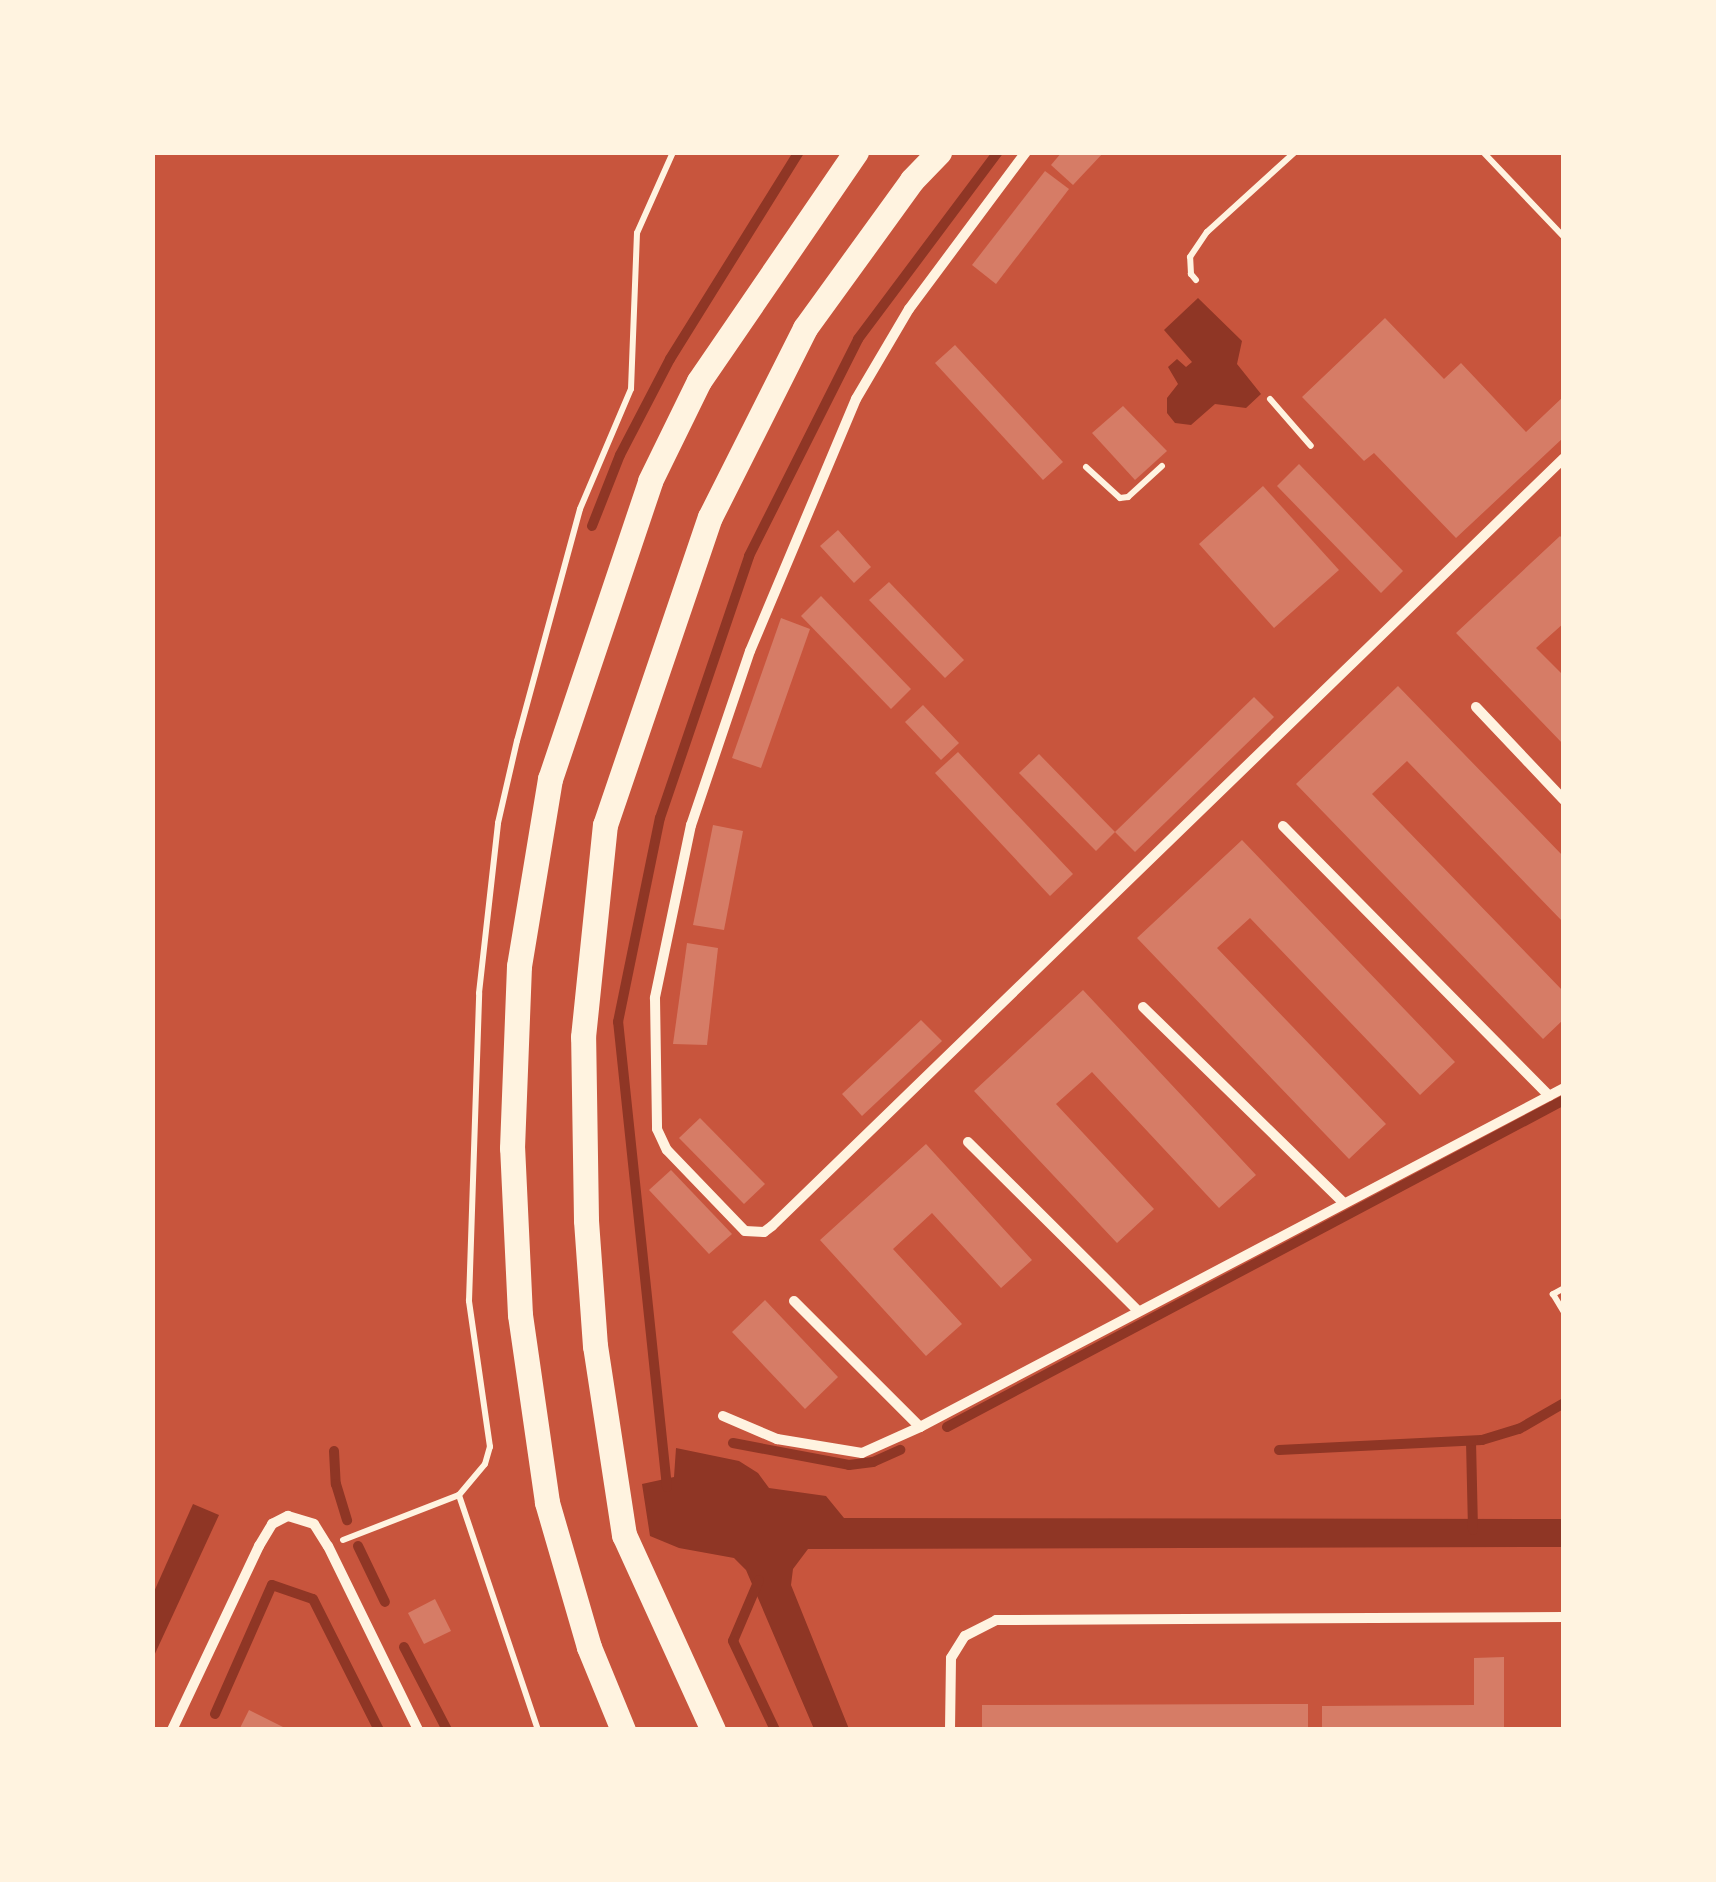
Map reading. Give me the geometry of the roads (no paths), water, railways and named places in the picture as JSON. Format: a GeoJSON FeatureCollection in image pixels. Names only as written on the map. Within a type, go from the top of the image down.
{"type":"FeatureCollection","features":[{"type":"Feature","properties":{"kind":"highway"},"geometry":{"type":"LineString","coordinates":[[623,1730],[589,1647],[548,1502],[520,1315],[512,1148],[520,966],[550,779],[650,481],[699,382],[856,152]]}},
{"type":"Feature","properties":{"kind":"highway"},"geometry":{"type":"LineString","coordinates":[[713,1730],[624,1535],[594,1346],[586,1220],[583,1037],[605,825],[719,500],[805,328],[912,180],[938,152]]}},
{"type":"Feature","properties":{"kind":"street"},"geometry":{"type":"LineString","coordinates":[[1026,152],[909,309],[856,399],[750,652],[692,825],[655,998],[657,1129],[667,1150],[745,1231],[764,1232],[772,1226],[1564,458]]}},
{"type":"Feature","properties":{"kind":"street"},"geometry":{"type":"LineString","coordinates":[[1476,708],[1564,800]]}},
{"type":"Feature","properties":{"kind":"street"},"geometry":{"type":"LineString","coordinates":[[1283,826],[1548,1096]]}},
{"type":"Feature","properties":{"kind":"street"},"geometry":{"type":"LineString","coordinates":[[1143,1006],[1343,1202]]}},
{"type":"Feature","properties":{"kind":"street"},"geometry":{"type":"LineString","coordinates":[[722,1416],[777,1439],[862,1452],[920,1427],[1564,1088]]}},
{"type":"Feature","properties":{"kind":"street"},"geometry":{"type":"LineString","coordinates":[[968,1142],[1137,1310]]}},
{"type":"Feature","properties":{"kind":"street"},"geometry":{"type":"LineString","coordinates":[[794,1301],[920,1427]]}},
{"type":"Feature","properties":{"kind":"street"},"geometry":{"type":"LineString","coordinates":[[172,1730],[272,1524],[288,1516],[314,1524],[328,1546],[418,1730]]}},
{"type":"Feature","properties":{"kind":"street"},"geometry":{"type":"LineString","coordinates":[[950,1730],[951,1658],[966,1636],[996,1620],[1031,1616],[1564,1618]]}},
{"type":"Feature","properties":{"kind":"waterway"},"geometry":{"type":"LineString","coordinates":[[592,526],[620,455],[670,359],[799,152]]}},
{"type":"Feature","properties":{"kind":"waterway"},"geometry":{"type":"LineString","coordinates":[[667,1487],[618,1022],[660,818],[749,556],[858,339],[998,152]]}},
{"type":"Feature","properties":{"kind":"waterway"},"geometry":{"type":"LineString","coordinates":[[947,1427],[1564,1100]]}},
{"type":"Feature","properties":{"kind":"waterway"},"geometry":{"type":"LineString","coordinates":[[1279,1450],[1482,1440],[1519,1429],[1564,1403]]}},
{"type":"Feature","properties":{"kind":"waterway"},"geometry":{"type":"LineString","coordinates":[[1471,1441],[1473,1530]]}},
{"type":"Feature","properties":{"kind":"waterway"},"geometry":{"type":"LineString","coordinates":[[733,1443],[849,1465],[873,1462],[900,1450]]}},
{"type":"Feature","properties":{"kind":"waterway"},"geometry":{"type":"LineString","coordinates":[[334,1451],[336,1484],[347,1520]]}},
{"type":"Feature","properties":{"kind":"waterway"},"geometry":{"type":"LineString","coordinates":[[358,1546],[385,1602]]}},
{"type":"Feature","properties":{"kind":"waterway"},"geometry":{"type":"LineString","coordinates":[[759,1580],[733,1641],[775,1730]]}},
{"type":"Feature","properties":{"kind":"waterway"},"geometry":{"type":"LineString","coordinates":[[215,1714],[272,1585],[313,1599],[379,1730]]}},
{"type":"Feature","properties":{"kind":"waterway"},"geometry":{"type":"LineString","coordinates":[[404,1647],[447,1730]]}}]}
